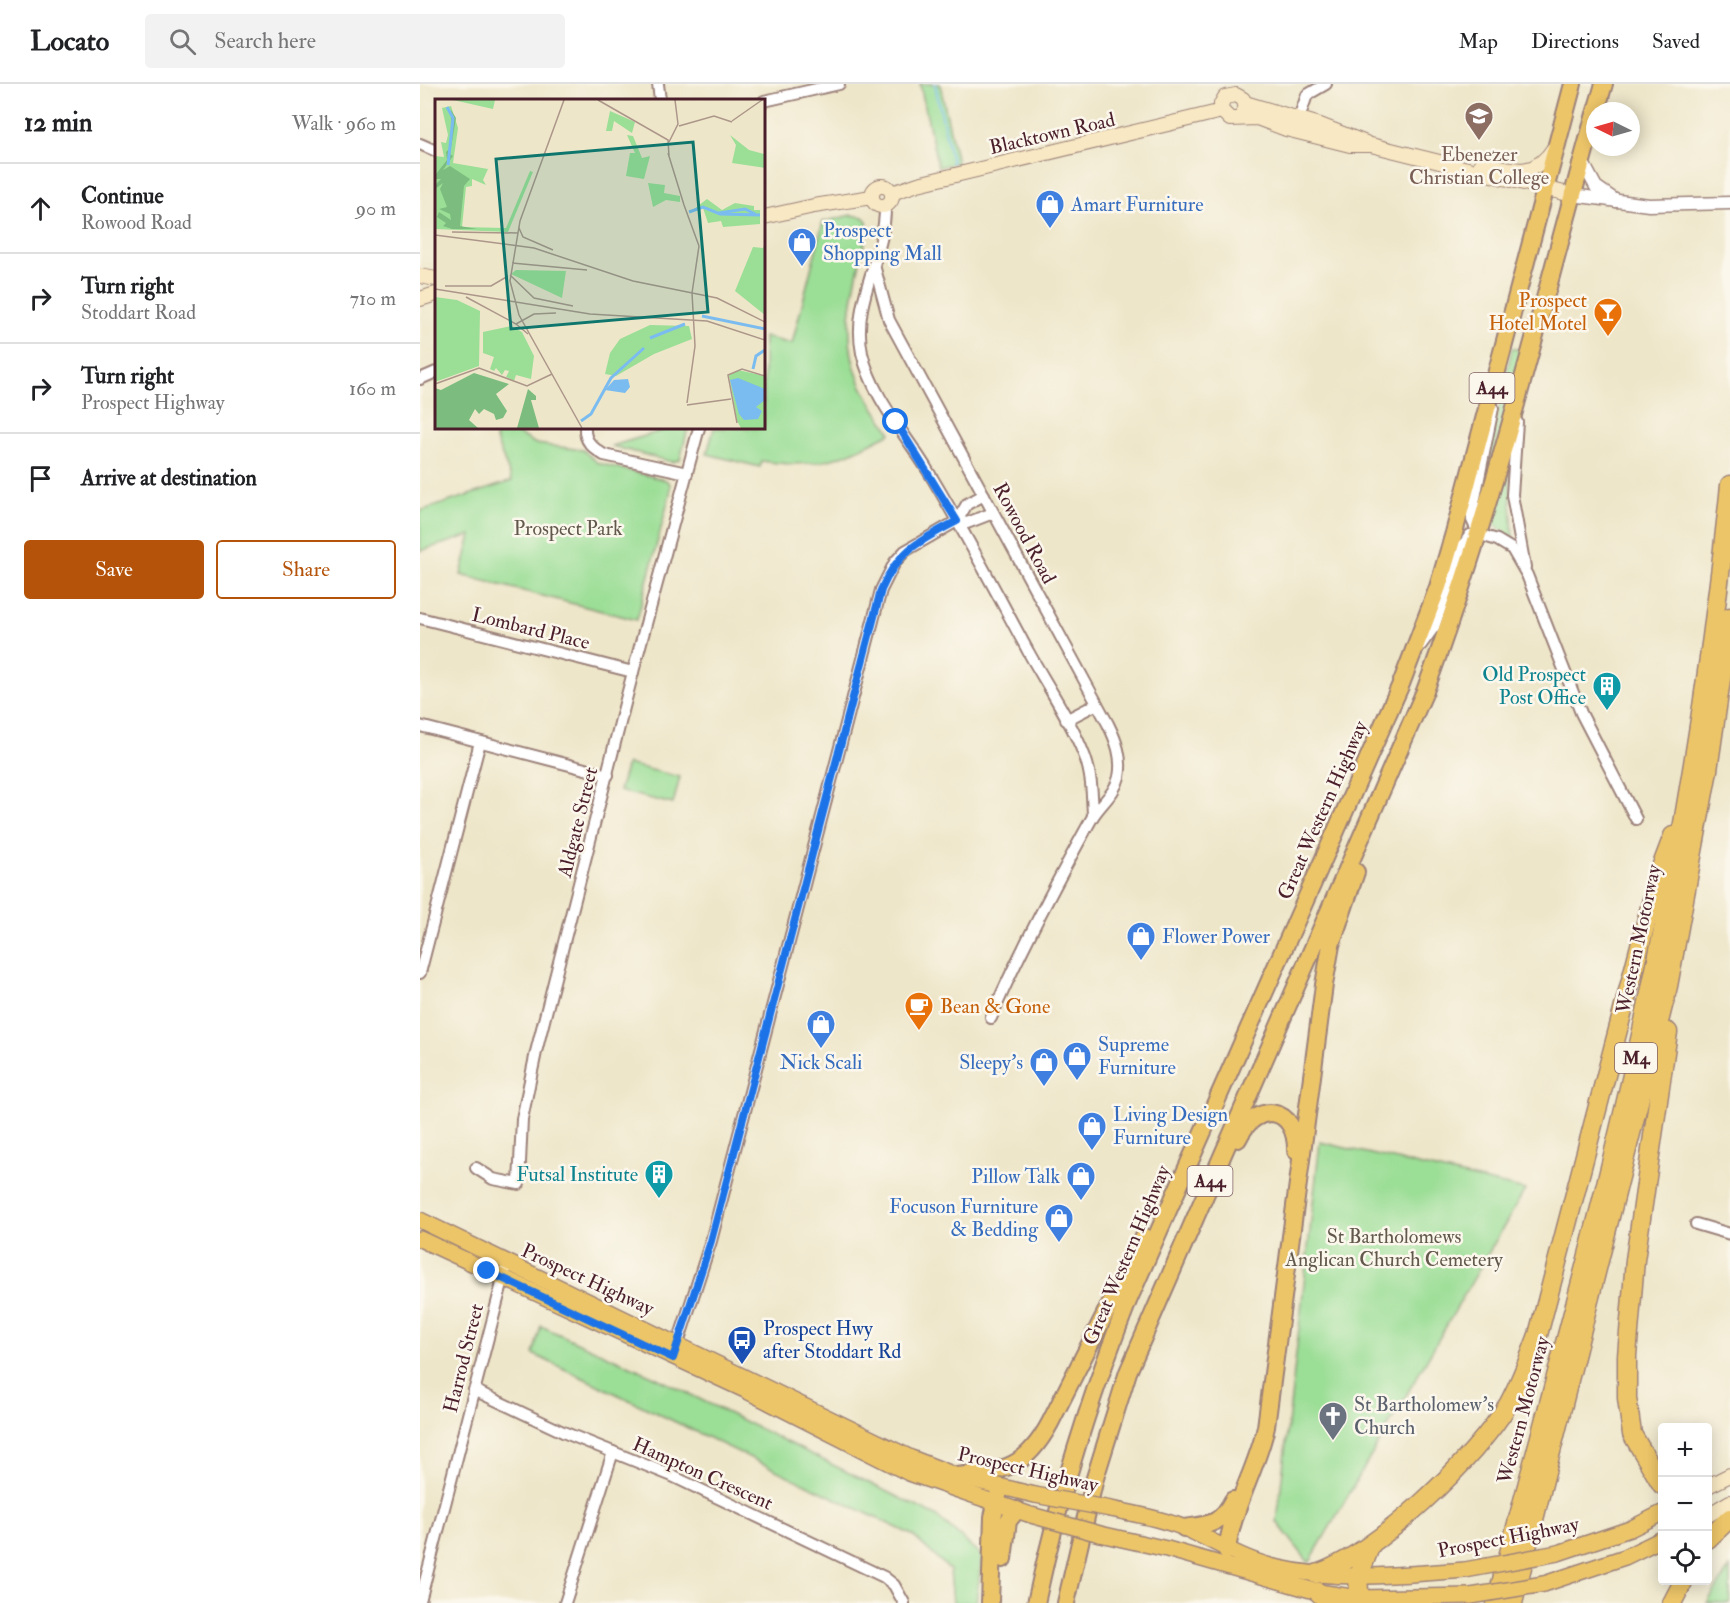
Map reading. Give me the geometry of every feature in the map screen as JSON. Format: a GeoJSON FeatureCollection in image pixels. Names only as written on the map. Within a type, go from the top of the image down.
{"type":"FeatureCollection","features":[{"type":"Feature","properties":{"kind":"highway","name":"Great Western Highway"},"geometry":{"type":"LineString","coordinates":[[1036,1603],[1059,1505],[1099,1375],[1128,1301],[1412,657],[1451,544],[1573,84]]}},
{"type":"Feature","properties":{"kind":"highway","name":"A44"},"geometry":{"type":"LineString","coordinates":[[1598,102],[1604,84]]}},
{"type":"Feature","properties":{"kind":"highway","name":"A44"},"geometry":{"type":"LineString","coordinates":[[1066,1603],[1095,1478],[1128,1372],[1390,772],[1437,658],[1478,534],[1586,146]]}},
{"type":"Feature","properties":{"kind":"highway","name":"Western Motorway"},"geometry":{"type":"LineString","coordinates":[[1496,1603],[1627,1093],[1657,959],[1690,792],[1708,671],[1730,486]]}},
{"type":"Feature","properties":{"kind":"highway","name":"Western Motorway"},"geometry":{"type":"LineString","coordinates":[[1513,1603],[1668,986],[1710,758],[1730,617]]}},
{"type":"Feature","properties":{"kind":"highway"},"geometry":{"type":"LineString","coordinates":[[1227,1551],[1235,1511],[1257,1463],[1268,1413],[1313,1054],[1331,945],[1390,772]]}},
{"type":"Feature","properties":{"kind":"highway"},"geometry":{"type":"LineString","coordinates":[[1321,1590],[1352,1559],[1370,1546],[1477,1447],[1508,1405],[1528,1363],[1538,1335],[1659,873],[1690,792]]}},
{"type":"Feature","properties":{"kind":"highway"},"geometry":{"type":"LineString","coordinates":[[1658,1478],[1632,1434],[1629,1418],[1629,1315],[1671,1019],[1668,986]]}},
{"type":"Feature","properties":{"kind":"highway"},"geometry":{"type":"LineString","coordinates":[[1229,1071],[1231,1081],[1237,1085],[1257,1075]]}},
{"type":"Feature","properties":{"kind":"highway"},"geometry":{"type":"LineString","coordinates":[[1184,1528],[1209,1525],[1225,1517],[1257,1438],[1265,1402],[1296,1149],[1293,1128],[1288,1120],[1274,1113],[1258,1115],[1250,1120],[1193,1221]]}},
{"type":"Feature","properties":{"kind":"highway"},"geometry":{"type":"LineString","coordinates":[[957,1476],[1005,1469],[1027,1456],[1042,1438],[1170,1186],[1205,1125]]}},
{"type":"Feature","properties":{"kind":"highway"},"geometry":{"type":"LineString","coordinates":[[1646,1458],[1658,1467]]}},
{"type":"Feature","properties":{"kind":"highway"},"geometry":{"type":"LineString","coordinates":[[990,1603],[998,1495]]}},
{"type":"Feature","properties":{"kind":"highway"},"geometry":{"type":"LineString","coordinates":[[1001,1603],[1005,1534],[1008,1521],[1024,1512]]}},
{"type":"Feature","properties":{"kind":"highway"},"geometry":{"type":"LineString","coordinates":[[1712,1534],[1730,1518]]}},
{"type":"Feature","properties":{"kind":"highway"},"geometry":{"type":"LineString","coordinates":[[1359,1601],[1358,1578],[1370,1546]]}},
{"type":"Feature","properties":{"kind":"highway"},"geometry":{"type":"LineString","coordinates":[[1672,1603],[1682,1585]]}},
{"type":"Feature","properties":{"kind":"main road"},"geometry":{"type":"LineString","coordinates":[[1371,145],[1350,145],[1241,117],[1230,119],[1222,111],[1223,100],[1230,89],[1245,103],[1299,118],[1353,136],[1371,145],[1572,195]]}},
{"type":"Feature","properties":{"kind":"main road"},"geometry":{"type":"LineString","coordinates":[[1241,117],[1245,111],[1245,103]]}},
{"type":"Feature","properties":{"kind":"main road","name":"Blacktown Road"},"geometry":{"type":"LineString","coordinates":[[892,193],[918,184],[1222,111]]}},
{"type":"Feature","properties":{"kind":"main road"},"geometry":{"type":"LineString","coordinates":[[1269,123],[1290,124],[1299,118]]}},
{"type":"Feature","properties":{"kind":"main road"},"geometry":{"type":"LineString","coordinates":[[1299,118],[1305,128],[1331,140]]}},
{"type":"Feature","properties":{"kind":"main road"},"geometry":{"type":"LineString","coordinates":[[1452,165],[1476,162],[1513,170],[1532,169],[1540,165],[1556,145]]}},
{"type":"Feature","properties":{"kind":"main road"},"geometry":{"type":"LineString","coordinates":[[765,217],[872,197],[879,187],[885,187],[892,193],[890,203],[885,206],[878,205],[872,197]]}},
{"type":"Feature","properties":{"kind":"main road"},"geometry":{"type":"LineString","coordinates":[[420,276],[435,279]]}},
{"type":"Feature","properties":{"kind":"main road"},"geometry":{"type":"LineString","coordinates":[[420,299],[435,294]]}},
{"type":"Feature","properties":{"kind":"main road","name":"Prospect Highway"},"geometry":{"type":"LineString","coordinates":[[420,1220],[505,1271]]}},
{"type":"Feature","properties":{"kind":"main road","name":"Prospect Highway"},"geometry":{"type":"LineString","coordinates":[[420,1239],[505,1271],[849,1430],[998,1495],[1024,1512],[1359,1601],[1471,1596],[1544,1584],[1625,1557],[1658,1541]]}},
{"type":"Feature","properties":{"kind":"main road","name":"Prospect Highway"},"geometry":{"type":"LineString","coordinates":[[676,1351],[745,1390],[909,1473],[998,1495],[1035,1495],[1111,1509],[1184,1528],[1227,1551],[1273,1567],[1321,1590],[1358,1578],[1466,1570],[1558,1553],[1630,1529],[1658,1515]]}},
{"type":"Feature","properties":{"kind":"main road"},"geometry":{"type":"LineString","coordinates":[[1712,1484],[1730,1475]]}},
{"type":"Feature","properties":{"kind":"main road"},"geometry":{"type":"LineString","coordinates":[[1712,1512],[1730,1502]]}},
{"type":"Feature","properties":{"kind":"street"},"geometry":{"type":"LineString","coordinates":[[658,84],[660,99]]}},
{"type":"Feature","properties":{"kind":"street"},"geometry":{"type":"LineString","coordinates":[[765,101],[839,84]]}},
{"type":"Feature","properties":{"kind":"street"},"geometry":{"type":"LineString","coordinates":[[1299,118],[1307,95],[1326,84]]}},
{"type":"Feature","properties":{"kind":"street"},"geometry":{"type":"LineString","coordinates":[[420,144],[435,151]]}},
{"type":"Feature","properties":{"kind":"street"},"geometry":{"type":"LineString","coordinates":[[1582,161],[1596,187],[1620,203]]}},
{"type":"Feature","properties":{"kind":"street"},"geometry":{"type":"LineString","coordinates":[[1572,195],[1650,206],[1730,203]]}},
{"type":"Feature","properties":{"kind":"street","name":"Rowood Road"},"geometry":{"type":"LineString","coordinates":[[885,206],[874,265],[863,295],[861,342],[866,367],[880,397],[957,521],[1066,720],[1085,759],[1092,789],[1093,816]]}},
{"type":"Feature","properties":{"kind":"street","name":"Rowood Road"},"geometry":{"type":"LineString","coordinates":[[874,265],[889,320],[1114,737],[1120,768],[1114,788],[1093,816],[1010,972],[991,1018]]}},
{"type":"Feature","properties":{"kind":"street"},"geometry":{"type":"LineString","coordinates":[[1478,534],[1472,520],[1472,513],[1492,425],[1497,370]]}},
{"type":"Feature","properties":{"kind":"street"},"geometry":{"type":"LineString","coordinates":[[420,379],[435,372]]}},
{"type":"Feature","properties":{"kind":"street"},"geometry":{"type":"LineString","coordinates":[[1519,392],[1512,495],[1527,575]]}},
{"type":"Feature","properties":{"kind":"street"},"geometry":{"type":"LineString","coordinates":[[585,429],[584,436],[592,448],[603,455],[687,473]]}},
{"type":"Feature","properties":{"kind":"street","name":"Aldgate Street"},"geometry":{"type":"LineString","coordinates":[[476,1168],[494,1179],[519,1184],[522,1119],[536,1052],[633,672],[699,429]]}},
{"type":"Feature","properties":{"kind":"street"},"geometry":{"type":"LineString","coordinates":[[676,1351],[711,1241],[881,590],[895,562],[905,551],[957,521],[967,504],[984,495]]}},
{"type":"Feature","properties":{"kind":"street"},"geometry":{"type":"LineString","coordinates":[[957,521],[967,523],[993,513]]}},
{"type":"Feature","properties":{"kind":"street"},"geometry":{"type":"LineString","coordinates":[[1412,657],[1434,627],[1464,543],[1470,535],[1478,534],[1497,540],[1512,549],[1527,575],[1581,712],[1636,819]]}},
{"type":"Feature","properties":{"kind":"street","name":"Lombard Place"},"geometry":{"type":"LineString","coordinates":[[420,618],[633,672]]}},
{"type":"Feature","properties":{"kind":"street"},"geometry":{"type":"LineString","coordinates":[[1066,720],[1096,704]]}},
{"type":"Feature","properties":{"kind":"street"},"geometry":{"type":"LineString","coordinates":[[420,726],[608,775]]}},
{"type":"Feature","properties":{"kind":"street"},"geometry":{"type":"LineString","coordinates":[[420,973],[480,742]]}},
{"type":"Feature","properties":{"kind":"street"},"geometry":{"type":"LineString","coordinates":[[1696,1224],[1730,1234]]}},
{"type":"Feature","properties":{"kind":"street","name":"Harrod Street"},"geometry":{"type":"LineString","coordinates":[[420,1601],[505,1271]]}},
{"type":"Feature","properties":{"kind":"street","name":"Hampton Crescent"},"geometry":{"type":"LineString","coordinates":[[474,1390],[563,1432],[670,1474],[884,1576],[894,1585],[904,1603]]}},
{"type":"Feature","properties":{"kind":"street"},"geometry":{"type":"LineString","coordinates":[[565,1603],[613,1452]]}},
{"type":"Feature","properties":{"kind":"green space"},"geometry":{"type":"Polygon","coordinates":[[[920,84],[940,84],[957,163],[938,167],[920,84]]]}},
{"type":"Feature","properties":{"kind":"green space"},"geometry":{"type":"Polygon","coordinates":[[[851,215],[863,217],[867,221],[868,229],[851,306],[850,344],[860,382],[891,433],[844,455],[815,463],[762,461],[760,467],[707,454],[714,429],[765,429],[765,337],[792,344],[823,222],[851,215]]]}},
{"type":"Feature","properties":{"kind":"green space"},"geometry":{"type":"Polygon","coordinates":[[[1512,348],[1522,351],[1483,492],[1480,491],[1512,348]]]}},
{"type":"Feature","properties":{"kind":"green space","name":"Prospect Park"},"geometry":{"type":"Polygon","coordinates":[[[499,429],[510,429],[536,444],[583,450],[598,463],[666,480],[670,484],[670,494],[637,620],[461,575],[471,535],[420,551],[420,511],[512,481],[495,437],[499,429]]]}},
{"type":"Feature","properties":{"kind":"green space"},"geometry":{"type":"Polygon","coordinates":[[[668,429],[688,429],[680,460],[672,462],[612,446],[668,429]]]}},
{"type":"Feature","properties":{"kind":"green space"},"geometry":{"type":"Polygon","coordinates":[[[1508,458],[1509,460],[1513,539],[1489,520],[1508,458]]]}},
{"type":"Feature","properties":{"kind":"green space"},"geometry":{"type":"Polygon","coordinates":[[[627,764],[680,777],[673,804],[619,791],[627,764]]]}},
{"type":"Feature","properties":{"kind":"green space","name":"St Bartholomews Anglican Church Cemetery"},"geometry":{"type":"Polygon","coordinates":[[[1320,1142],[1525,1190],[1309,1563],[1277,1522],[1320,1142]]]}},
{"type":"Feature","properties":{"kind":"green space"},"geometry":{"type":"Polygon","coordinates":[[[541,1326],[657,1378],[936,1516],[982,1556],[976,1603],[953,1603],[950,1570],[912,1535],[533,1354],[541,1326]]]}},
{"type":"Feature","properties":{"kind":"green space"},"geometry":{"type":"Polygon","coordinates":[[[1730,1567],[1730,1603],[1707,1603],[1730,1567]]]}},
{"type":"Feature","properties":{"kind":"waterway"},"geometry":{"type":"LineString","coordinates":[[935,84],[952,163]]}},
{"type":"Feature","properties":{"kind":"place","name":"Ebenezer Christian College"},"geometry":{"type":"Point","coordinates":[1479,142]}},
{"type":"Feature","properties":{"kind":"place","name":"Amart Furniture"},"geometry":{"type":"Point","coordinates":[1050,230]}},
{"type":"Feature","properties":{"kind":"place","name":"Prospect Shopping Mall"},"geometry":{"type":"Point","coordinates":[802,268]}},
{"type":"Feature","properties":{"kind":"place","name":"Prospect Hotel Motel"},"geometry":{"type":"Point","coordinates":[1608,338]}},
{"type":"Feature","properties":{"kind":"place","name":"Old Prospect Post Office"},"geometry":{"type":"Point","coordinates":[1607,712]}},
{"type":"Feature","properties":{"kind":"place","name":"Flower Power"},"geometry":{"type":"Point","coordinates":[1141,962]}},
{"type":"Feature","properties":{"kind":"place","name":"Bean & Gone"},"geometry":{"type":"Point","coordinates":[919,1032]}},
{"type":"Feature","properties":{"kind":"place","name":"Nick Scali"},"geometry":{"type":"Point","coordinates":[821,1050]}},
{"type":"Feature","properties":{"kind":"place","name":"Supreme Furniture"},"geometry":{"type":"Point","coordinates":[1077,1082]}},
{"type":"Feature","properties":{"kind":"place","name":"Sleepy’s"},"geometry":{"type":"Point","coordinates":[1044,1088]}},
{"type":"Feature","properties":{"kind":"place","name":"Living Design Furniture"},"geometry":{"type":"Point","coordinates":[1092,1152]}},
{"type":"Feature","properties":{"kind":"place","name":"Futsal Institute"},"geometry":{"type":"Point","coordinates":[659,1200]}},
{"type":"Feature","properties":{"kind":"place","name":"Pillow Talk"},"geometry":{"type":"Point","coordinates":[1081,1202]}},
{"type":"Feature","properties":{"kind":"place","name":"Focuson Furniture & Bedding"},"geometry":{"type":"Point","coordinates":[1059,1244]}},
{"type":"Feature","properties":{"kind":"place","name":"Prospect Hwy after Stoddart Rd"},"geometry":{"type":"Point","coordinates":[742,1366]}},
{"type":"Feature","properties":{"kind":"place","name":"St Bartholomew's Church"},"geometry":{"type":"Point","coordinates":[1333,1442]}},
{"type":"Feature","properties":{"kind":"route"},"geometry":{"type":"LineString","coordinates":[[487,1271],[673,1358],[700,1281],[733,1160],[881,590],[895,562],[905,551],[957,521],[896,422]]}}]}
